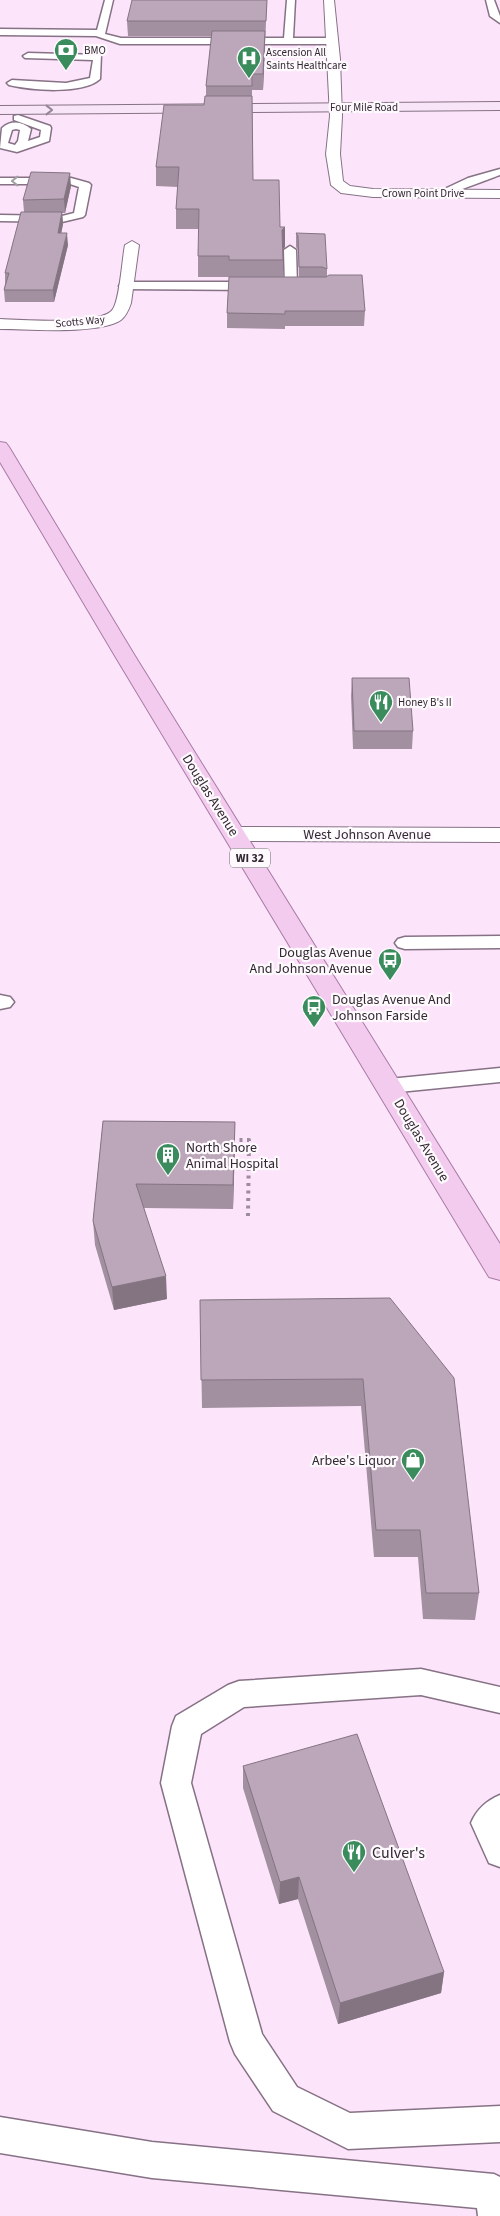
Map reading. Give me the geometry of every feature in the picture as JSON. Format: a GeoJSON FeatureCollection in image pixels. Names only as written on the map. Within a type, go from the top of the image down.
{"type":"FeatureCollection","features":[{"type":"Feature","properties":{"kind":"main road","name":"Four Mile Road"},"geometry":{"type":"LineString","coordinates":[[0,98],[190,102],[227,107]]}},
{"type":"Feature","properties":{"kind":"main road","name":"Four Mile Road"},"geometry":{"type":"LineString","coordinates":[[0,110],[18,118],[227,107],[500,106]]}},
{"type":"Feature","properties":{"kind":"main road","name":"Douglas Avenue"},"geometry":{"type":"LineString","coordinates":[[0,447],[125,656],[500,1269]]}},
{"type":"Feature","properties":{"kind":"street"},"geometry":{"type":"LineString","coordinates":[[328,0],[335,106]]}},
{"type":"Feature","properties":{"kind":"street","name":"Crown Point Drive"},"geometry":{"type":"LineString","coordinates":[[335,106],[333,154],[336,182],[346,190],[373,193],[500,194]]}},
{"type":"Feature","properties":{"kind":"street","name":"Scotts Way"},"geometry":{"type":"LineString","coordinates":[[0,324],[81,324],[113,318],[120,311],[132,245]]}},
{"type":"Feature","properties":{"kind":"street","name":"West Johnson Avenue"},"geometry":{"type":"LineString","coordinates":[[235,834],[500,835]]}},
{"type":"Feature","properties":{"kind":"lane"},"geometry":{"type":"LineString","coordinates":[[109,0],[100,35],[106,38],[120,40],[332,41]]}},
{"type":"Feature","properties":{"kind":"lane"},"geometry":{"type":"LineString","coordinates":[[288,41],[291,0]]}},
{"type":"Feature","properties":{"kind":"lane"},"geometry":{"type":"LineString","coordinates":[[490,0],[494,16],[500,20]]}},
{"type":"Feature","properties":{"kind":"lane"},"geometry":{"type":"LineString","coordinates":[[1,37],[101,33]]}},
{"type":"Feature","properties":{"kind":"lane"},"geometry":{"type":"LineString","coordinates":[[12,83],[48,86],[84,83],[95,79],[98,57],[92,55],[27,58]]}},
{"type":"Feature","properties":{"kind":"lane"},"geometry":{"type":"LineString","coordinates":[[0,125],[18,118],[46,128],[45,139],[17,149],[2,145],[7,128],[18,118]]}},
{"type":"Feature","properties":{"kind":"lane"},"geometry":{"type":"LineString","coordinates":[[17,149],[23,142],[26,129],[18,118]]}},
{"type":"Feature","properties":{"kind":"lane"},"geometry":{"type":"LineString","coordinates":[[442,193],[472,180],[500,172]]}},
{"type":"Feature","properties":{"kind":"lane"},"geometry":{"type":"LineString","coordinates":[[0,181],[71,180],[85,185],[79,215],[62,219],[0,218]]}},
{"type":"Feature","properties":{"kind":"lane"},"geometry":{"type":"LineString","coordinates":[[281,286],[290,250]]}},
{"type":"Feature","properties":{"kind":"lane"},"geometry":{"type":"LineString","coordinates":[[126,286],[306,286]]}},
{"type":"Feature","properties":{"kind":"lane"},"geometry":{"type":"LineString","coordinates":[[405,943],[500,942]]}},
{"type":"Feature","properties":{"kind":"lane"},"geometry":{"type":"LineString","coordinates":[[389,1086],[500,1075]]}},
{"type":"Feature","properties":{"kind":"lane"},"geometry":{"type":"LineString","coordinates":[[500,1700],[421,1682],[239,1694],[187,1726],[176,1783],[247,2042],[285,2099],[348,2132],[500,2124]]}},
{"type":"Feature","properties":{"kind":"lane"},"geometry":{"type":"LineString","coordinates":[[500,1810],[487,1823],[500,1852]]}},
{"type":"Feature","properties":{"kind":"lane"},"geometry":{"type":"LineString","coordinates":[[0,2134],[152,2160],[494,2192],[496,2216]]}},
{"type":"Feature","properties":{"kind":"path"},"geometry":{"type":"LineString","coordinates":[[229,1140],[249,1140],[248,1216]]}},
{"type":"Feature","properties":{"kind":"building"},"geometry":{"type":"Polygon","coordinates":[[[132,0],[267,0],[266,21],[127,21],[132,0]]]}},
{"type":"Feature","properties":{"kind":"building"},"geometry":{"type":"Polygon","coordinates":[[[212,31],[265,31],[263,74],[252,74],[252,86],[206,86],[212,31]]]}},
{"type":"Feature","properties":{"kind":"building"},"geometry":{"type":"Polygon","coordinates":[[[205,96],[252,96],[253,180],[279,180],[280,227],[285,227],[282,230],[283,260],[229,260],[229,256],[198,256],[199,209],[176,209],[179,167],[156,167],[164,105],[204,105],[205,96]]]}},
{"type":"Feature","properties":{"kind":"building"},"geometry":{"type":"Polygon","coordinates":[[[31,172],[70,173],[64,199],[23,200],[31,172]]]}},
{"type":"Feature","properties":{"kind":"building"},"geometry":{"type":"Polygon","coordinates":[[[21,212],[62,212],[58,233],[67,233],[53,290],[4,290],[9,273],[5,273],[21,212]]]}},
{"type":"Feature","properties":{"kind":"building"},"geometry":{"type":"Polygon","coordinates":[[[296,233],[325,234],[327,269],[322,267],[299,267],[298,236],[296,233]]]}},
{"type":"Feature","properties":{"kind":"building"},"geometry":{"type":"Polygon","coordinates":[[[329,275],[362,275],[365,311],[285,311],[285,314],[227,313],[229,277],[326,277],[329,275]]]}},
{"type":"Feature","properties":{"kind":"building","name":"Honey B's II"},"geometry":{"type":"Polygon","coordinates":[[[352,678],[409,678],[413,731],[354,731],[352,678]]]}},
{"type":"Feature","properties":{"kind":"building"},"geometry":{"type":"Polygon","coordinates":[[[103,1121],[235,1122],[233,1185],[136,1184],[166,1276],[112,1287],[93,1221],[103,1121]]]}},
{"type":"Feature","properties":{"kind":"building","name":"Arbee's Liquor"},"geometry":{"type":"Polygon","coordinates":[[[390,1298],[454,1378],[479,1593],[426,1593],[420,1530],[376,1530],[363,1379],[201,1380],[200,1300],[390,1298]]]}},
{"type":"Feature","properties":{"kind":"building"},"geometry":{"type":"Polygon","coordinates":[[[357,1734],[444,1972],[340,2003],[299,1877],[280,1882],[243,1766],[357,1734]]]}},
{"type":"Feature","properties":{"kind":"place","name":"BMO"},"geometry":{"type":"Point","coordinates":[66,71]}},
{"type":"Feature","properties":{"kind":"place","name":"Ascension All Saints Healthcare"},"geometry":{"type":"Point","coordinates":[249,79]}},
{"type":"Feature","properties":{"kind":"place","name":"Honey B's II"},"geometry":{"type":"Point","coordinates":[381,723]}},
{"type":"Feature","properties":{"kind":"place","name":"Douglas Avenue And Johnson Avenue"},"geometry":{"type":"Point","coordinates":[390,981]}},
{"type":"Feature","properties":{"kind":"place","name":"Douglas Avenue And Johnson Farside"},"geometry":{"type":"Point","coordinates":[314,1028]}},
{"type":"Feature","properties":{"kind":"place","name":"North Shore Animal Hospital"},"geometry":{"type":"Point","coordinates":[168,1176]}},
{"type":"Feature","properties":{"kind":"place","name":"Arbee's Liquor"},"geometry":{"type":"Point","coordinates":[413,1481]}},
{"type":"Feature","properties":{"kind":"place","name":"Culver's"},"geometry":{"type":"Point","coordinates":[354,1873]}}]}
